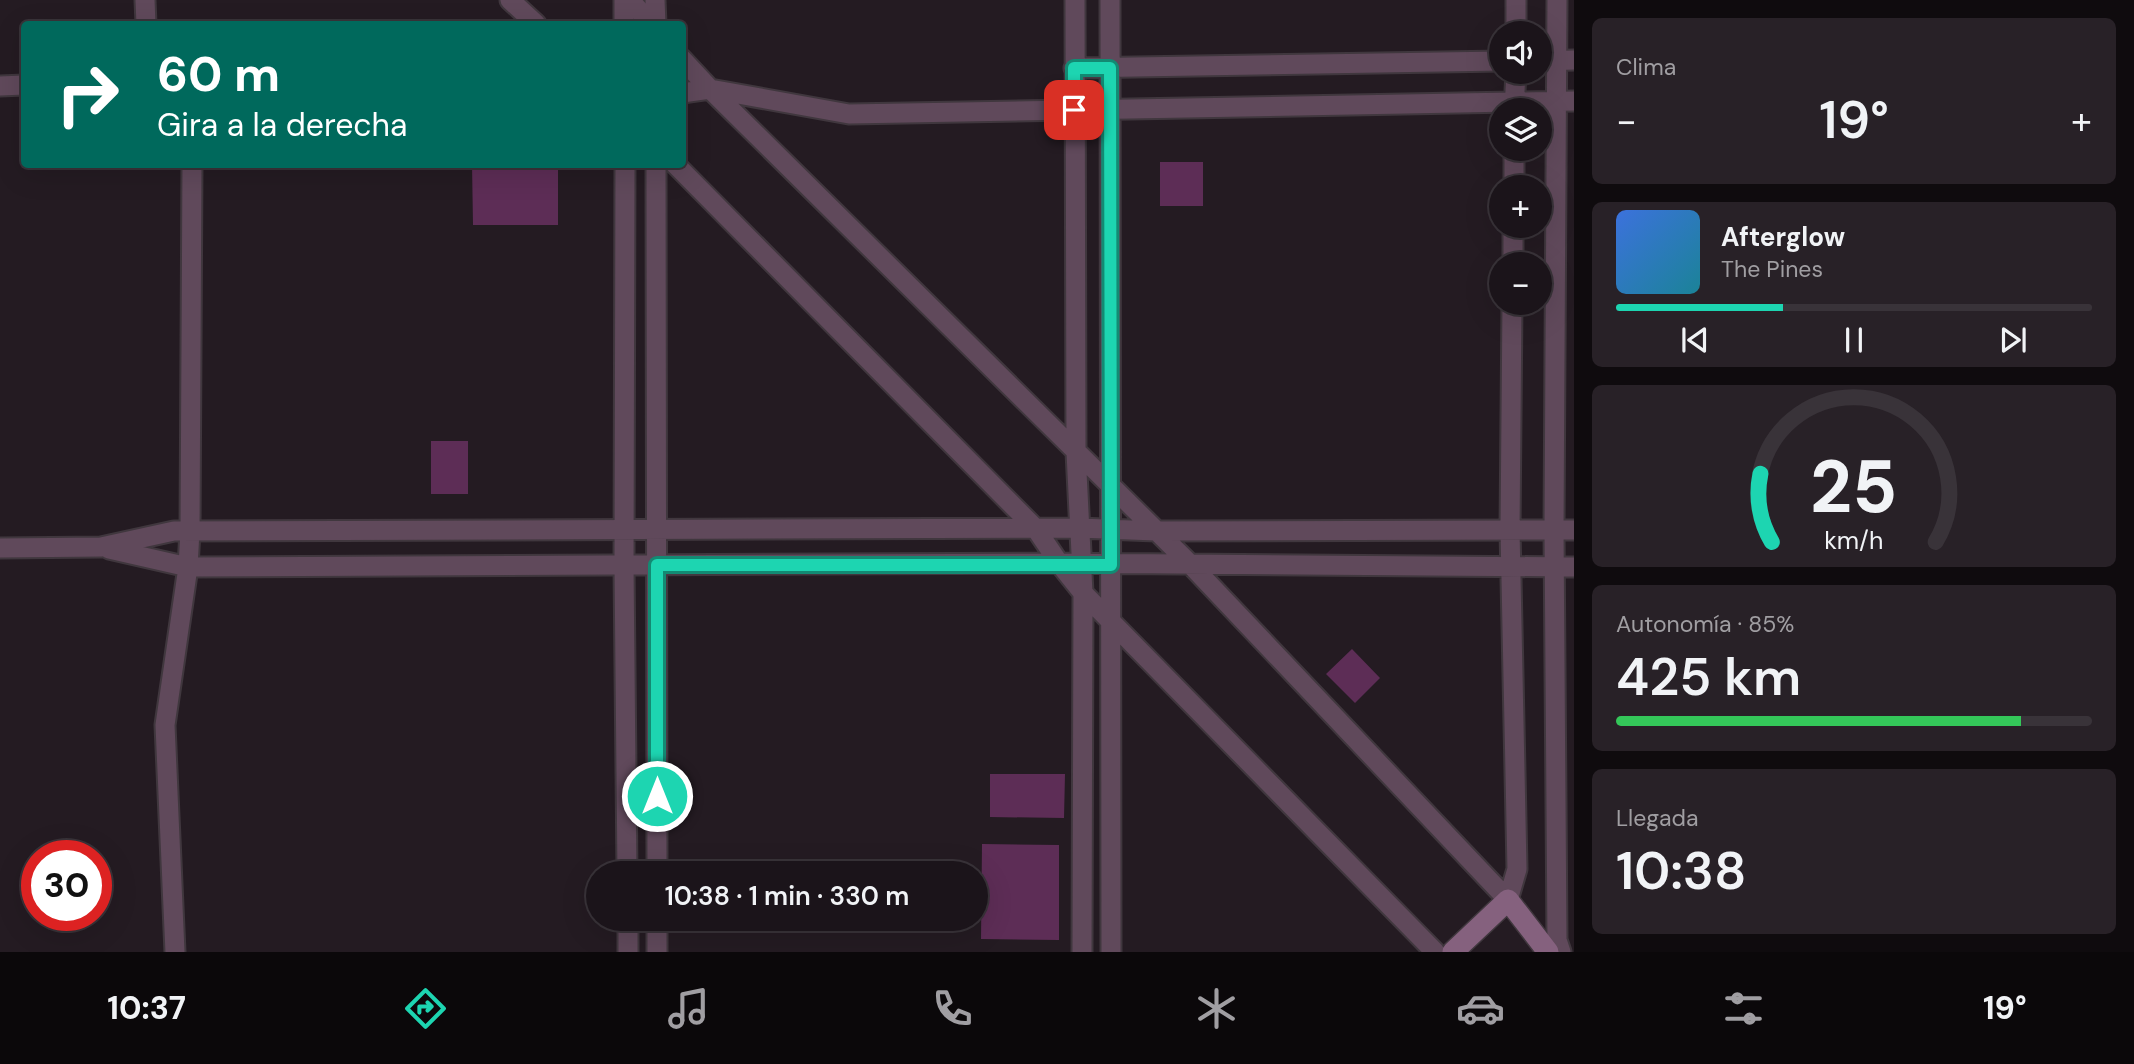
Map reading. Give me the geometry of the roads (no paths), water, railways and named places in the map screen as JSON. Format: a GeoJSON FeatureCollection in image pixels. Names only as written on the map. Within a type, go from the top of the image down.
{"type":"FeatureCollection","features":[{"type":"Feature","properties":{"kind":"street"},"geometry":{"type":"LineString","coordinates":[[145,0],[146,21]]}},
{"type":"Feature","properties":{"kind":"street"},"geometry":{"type":"LineString","coordinates":[[510,0],[533,21]]}},
{"type":"Feature","properties":{"kind":"street"},"geometry":{"type":"LineString","coordinates":[[624,0],[624,21]]}},
{"type":"Feature","properties":{"kind":"street"},"geometry":{"type":"LineString","coordinates":[[630,0],[650,21]]}},
{"type":"Feature","properties":{"kind":"street"},"geometry":{"type":"LineString","coordinates":[[653,21],[656,0]]}},
{"type":"Feature","properties":{"kind":"street"},"geometry":{"type":"LineString","coordinates":[[1075,0],[1076,452],[1083,593],[1082,952]]}},
{"type":"Feature","properties":{"kind":"street"},"geometry":{"type":"LineString","coordinates":[[1110,0],[1111,952]]}},
{"type":"Feature","properties":{"kind":"street"},"geometry":{"type":"LineString","coordinates":[[1516,0],[1516,21]]}},
{"type":"Feature","properties":{"kind":"street"},"geometry":{"type":"LineString","coordinates":[[1557,0],[1557,61],[1565,101],[1554,530],[1564,568],[1557,940],[1561,952]]}},
{"type":"Feature","properties":{"kind":"street"},"geometry":{"type":"LineString","coordinates":[[1074,68],[1489,61]]}},
{"type":"Feature","properties":{"kind":"street"},"geometry":{"type":"LineString","coordinates":[[686,63],[1191,565],[1508,900],[1548,952]]}},
{"type":"Feature","properties":{"kind":"street"},"geometry":{"type":"LineString","coordinates":[[0,86],[21,85]]}},
{"type":"Feature","properties":{"kind":"street"},"geometry":{"type":"LineString","coordinates":[[686,92],[709,89],[849,114],[1489,106]]}},
{"type":"Feature","properties":{"kind":"street"},"geometry":{"type":"LineString","coordinates":[[175,952],[165,725],[188,567],[190,531],[192,168]]}},
{"type":"Feature","properties":{"kind":"street"},"geometry":{"type":"LineString","coordinates":[[625,168],[627,861]]}},
{"type":"Feature","properties":{"kind":"street"},"geometry":{"type":"LineString","coordinates":[[656,168],[657,861]]}},
{"type":"Feature","properties":{"kind":"street"},"geometry":{"type":"LineString","coordinates":[[679,168],[1036,528],[1083,593],[1435,952]]}},
{"type":"Feature","properties":{"kind":"street"},"geometry":{"type":"LineString","coordinates":[[1453,952],[1508,900],[1517,869],[1510,530],[1512,315]]}},
{"type":"Feature","properties":{"kind":"street"},"geometry":{"type":"LineString","coordinates":[[0,548],[101,547],[174,531],[1036,528],[1156,531],[1574,530]]}},
{"type":"Feature","properties":{"kind":"street"},"geometry":{"type":"LineString","coordinates":[[101,547],[188,567],[1059,563],[1564,568]]}},
{"type":"Feature","properties":{"kind":"street"},"geometry":{"type":"LineString","coordinates":[[628,931],[628,952]]}},
{"type":"Feature","properties":{"kind":"street"},"geometry":{"type":"LineString","coordinates":[[657,931],[657,952]]}}]}
